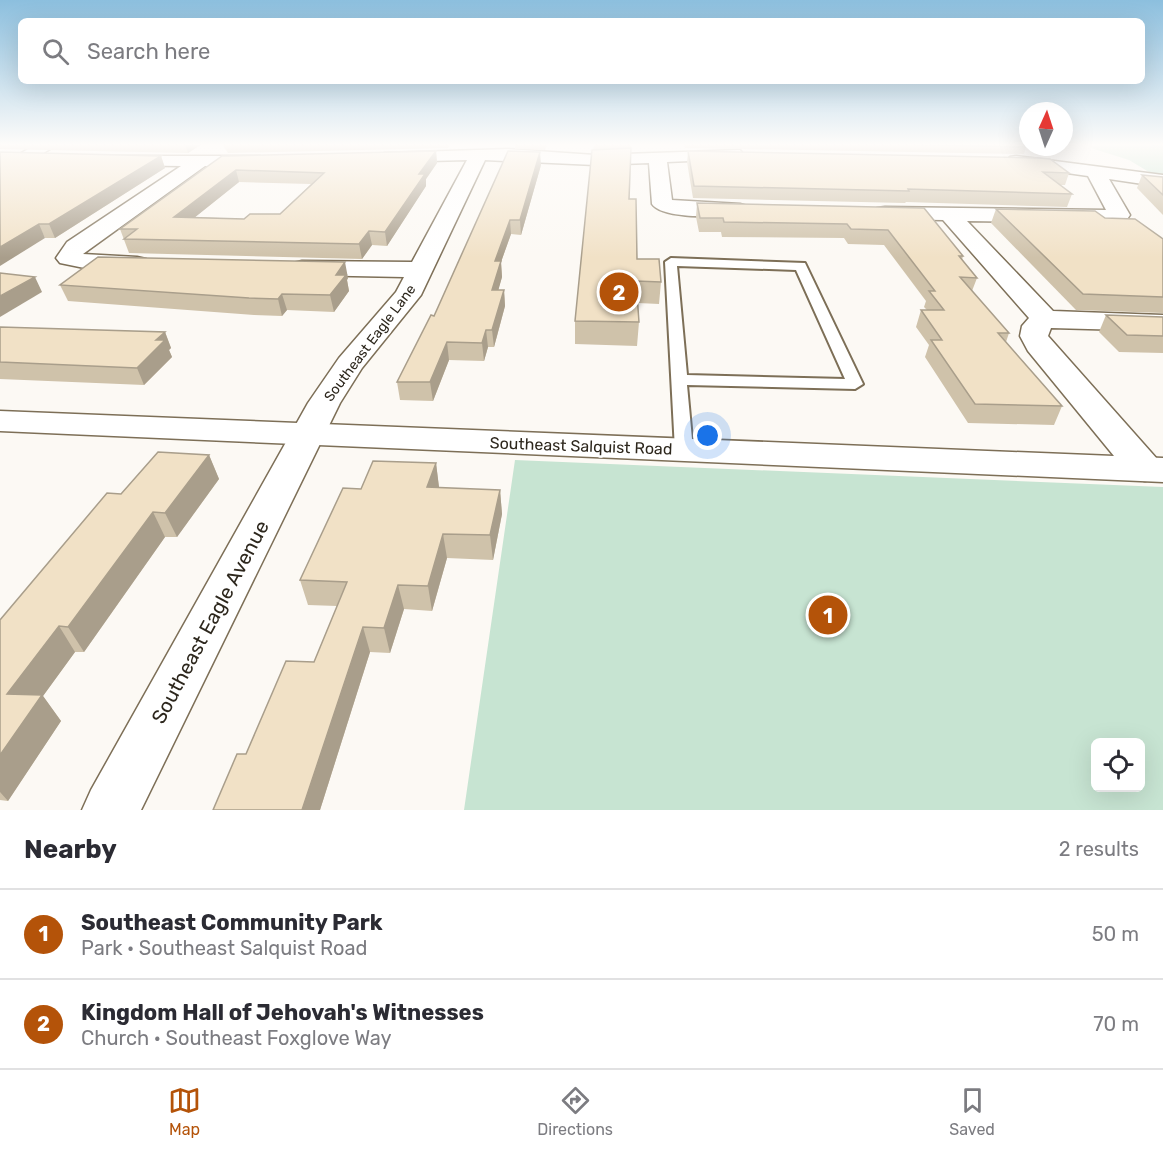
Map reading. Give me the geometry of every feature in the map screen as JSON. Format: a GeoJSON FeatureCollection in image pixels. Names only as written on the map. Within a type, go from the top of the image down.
{"type":"FeatureCollection","features":[{"type":"Feature","properties":{"kind":"street"},"geometry":{"type":"LineString","coordinates":[[165,264],[94,262],[68,258],[75,247],[172,182]]}},
{"type":"Feature","properties":{"kind":"street","name":"Southeast Eagle Lane"},"geometry":{"type":"LineString","coordinates":[[308,434],[324,403],[350,364],[408,295],[465,182]]}},
{"type":"Feature","properties":{"kind":"street"},"geometry":{"type":"LineString","coordinates":[[660,182],[662,204],[674,208],[766,210]]}},
{"type":"Feature","properties":{"kind":"street"},"geometry":{"type":"LineString","coordinates":[[869,213],[1117,217],[1119,215],[1100,182]]}},
{"type":"Feature","properties":{"kind":"street"},"geometry":{"type":"LineString","coordinates":[[950,215],[1045,319]]}},
{"type":"Feature","properties":{"kind":"street"},"geometry":{"type":"LineString","coordinates":[[282,267],[422,270]]}},
{"type":"Feature","properties":{"kind":"street"},"geometry":{"type":"LineString","coordinates":[[1154,469],[1043,351],[1034,336],[1035,326],[1045,319],[1163,323]]}},
{"type":"Feature","properties":{"kind":"street","name":"Southeast Salquist Road"},"geometry":{"type":"LineString","coordinates":[[0,422],[1154,469]]}},
{"type":"Feature","properties":{"kind":"street","name":"Southeast Eagle Avenue"},"geometry":{"type":"LineString","coordinates":[[111,810],[308,434]]}},
{"type":"Feature","properties":{"kind":"lane"},"geometry":{"type":"LineString","coordinates":[[679,380],[855,384],[801,266],[671,262],[679,380],[684,450]]}},
{"type":"Feature","properties":{"kind":"green space"},"geometry":{"type":"Polygon","coordinates":[[[515,460],[1163,487],[1163,810],[464,810],[515,460]]]}},
{"type":"Feature","properties":{"kind":"building"},"geometry":{"type":"Polygon","coordinates":[[[0,182],[119,182],[49,224],[39,224],[0,247],[0,182]]]}},
{"type":"Feature","properties":{"kind":"building"},"geometry":{"type":"Polygon","coordinates":[[[186,182],[220,182],[174,217],[244,219],[250,214],[280,214],[315,182],[420,182],[385,232],[369,231],[359,244],[124,239],[137,229],[120,229],[186,182]]]}},
{"type":"Feature","properties":{"kind":"building"},"geometry":{"type":"Polygon","coordinates":[[[494,182],[531,182],[520,220],[510,220],[495,261],[501,261],[492,290],[504,290],[492,330],[486,330],[482,343],[447,342],[430,382],[397,382],[431,315],[434,316],[494,182]]]}},
{"type":"Feature","properties":{"kind":"building"},"geometry":{"type":"Polygon","coordinates":[[[589,182],[630,182],[629,199],[636,199],[637,259],[659,259],[661,282],[636,281],[639,322],[575,321],[589,182]]]}},
{"type":"Feature","properties":{"kind":"building"},"geometry":{"type":"Polygon","coordinates":[[[693,182],[1056,182],[1072,194],[908,189],[909,191],[694,186],[693,182]]]}},
{"type":"Feature","properties":{"kind":"building"},"geometry":{"type":"Polygon","coordinates":[[[1149,182],[1163,182],[1163,195],[1149,182]]]}},
{"type":"Feature","properties":{"kind":"building"},"geometry":{"type":"Polygon","coordinates":[[[697,203],[924,208],[963,256],[959,256],[977,278],[960,277],[1009,333],[998,333],[1062,406],[975,404],[931,340],[942,340],[921,310],[944,310],[929,291],[935,291],[888,230],[851,229],[847,224],[724,222],[723,218],[700,218],[697,203]]]}},
{"type":"Feature","properties":{"kind":"building"},"geometry":{"type":"Polygon","coordinates":[[[996,209],[1095,211],[1105,218],[1135,219],[1163,239],[1163,297],[1083,294],[996,209]]]}},
{"type":"Feature","properties":{"kind":"building"},"geometry":{"type":"Polygon","coordinates":[[[98,257],[345,262],[336,275],[346,275],[330,295],[282,294],[278,299],[60,285],[98,257]]]}},
{"type":"Feature","properties":{"kind":"building"},"geometry":{"type":"Polygon","coordinates":[[[0,273],[35,277],[0,296],[0,273]]]}},
{"type":"Feature","properties":{"kind":"building"},"geometry":{"type":"Polygon","coordinates":[[[1106,315],[1163,317],[1163,336],[1127,335],[1106,315]]]}},
{"type":"Feature","properties":{"kind":"building"},"geometry":{"type":"Polygon","coordinates":[[[0,327],[165,332],[156,340],[165,340],[137,368],[0,362],[0,327]]]}},
{"type":"Feature","properties":{"kind":"building"},"geometry":{"type":"Polygon","coordinates":[[[158,452],[209,455],[165,513],[153,512],[68,627],[59,626],[7,694],[42,695],[0,755],[0,620],[107,493],[121,494],[158,452]]]}},
{"type":"Feature","properties":{"kind":"building"},"geometry":{"type":"Polygon","coordinates":[[[373,461],[436,463],[427,487],[500,490],[490,535],[443,534],[428,586],[398,585],[384,628],[363,627],[302,810],[213,810],[237,754],[246,754],[286,661],[314,662],[347,582],[300,580],[343,488],[361,489],[373,461]]]}},
{"type":"Feature","properties":{"kind":"place","name":"Kingdom Hall of Jehovah's Witnesses"},"geometry":{"type":"Point","coordinates":[619,292]}},
{"type":"Feature","properties":{"kind":"place","name":"Southeast Community Park"},"geometry":{"type":"Point","coordinates":[828,615]}}]}
